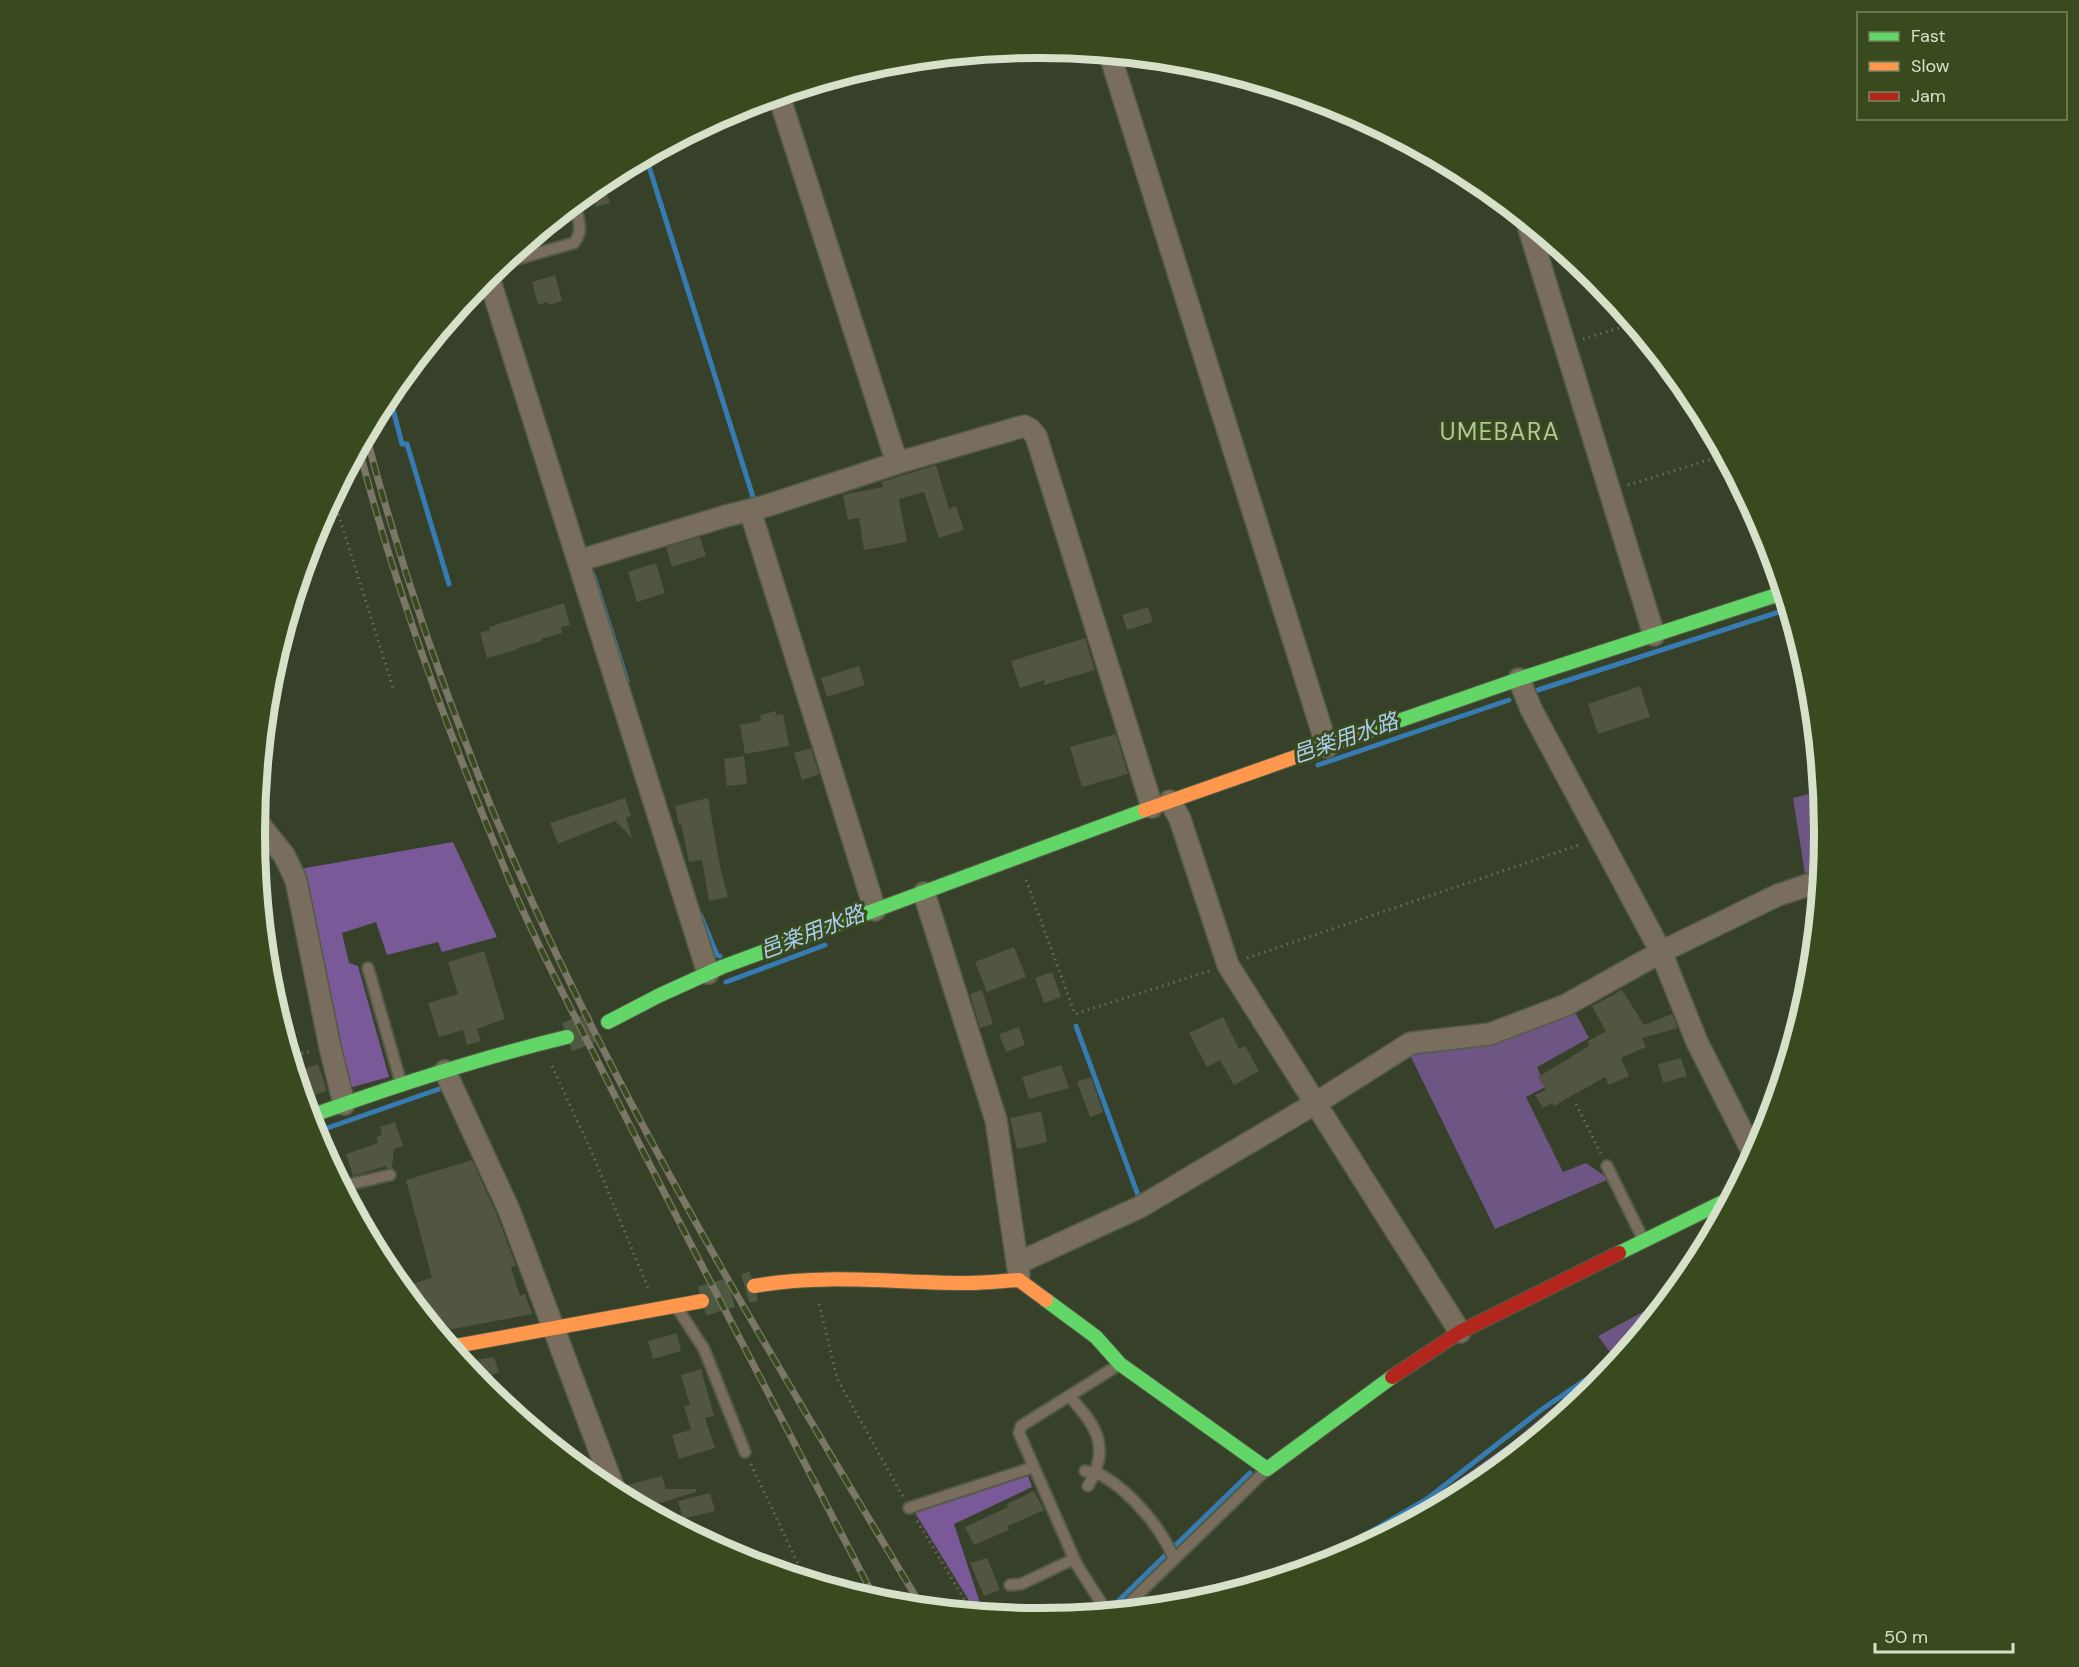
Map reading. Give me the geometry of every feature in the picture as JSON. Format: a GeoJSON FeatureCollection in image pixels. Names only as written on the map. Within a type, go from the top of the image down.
{"type":"FeatureCollection","features":[{"type":"Feature","properties":{"kind":"street"},"geometry":{"type":"LineString","coordinates":[[1112,62],[1327,747]]}},
{"type":"Feature","properties":{"kind":"street"},"geometry":{"type":"LineString","coordinates":[[781,103],[897,463]]}},
{"type":"Feature","properties":{"kind":"street"},"geometry":{"type":"LineString","coordinates":[[1531,235],[1654,635]]}},
{"type":"Feature","properties":{"kind":"street"},"geometry":{"type":"LineString","coordinates":[[491,285],[708,973]]}},
{"type":"Feature","properties":{"kind":"street"},"geometry":{"type":"LineString","coordinates":[[578,561],[1018,427],[1024,426],[1030,429],[1036,436],[1161,804],[1180,819],[1228,965],[1460,1332]]}},
{"type":"Feature","properties":{"kind":"street"},"geometry":{"type":"LineString","coordinates":[[750,510],[875,910]]}},
{"type":"Feature","properties":{"kind":"street"},"geometry":{"type":"LineString","coordinates":[[608,1022],[708,973],[1161,804],[1519,680],[1776,595]]}},
{"type":"Feature","properties":{"kind":"street"},"geometry":{"type":"LineString","coordinates":[[1519,680],[1531,709],[1661,952],[1697,1042],[1749,1145]]}},
{"type":"Feature","properties":{"kind":"street"},"geometry":{"type":"LineString","coordinates":[[264,830],[284,855],[296,880],[344,1104]]}},
{"type":"Feature","properties":{"kind":"street"},"geometry":{"type":"LineString","coordinates":[[754,1286],[775,1282],[816,1280],[970,1283],[1019,1272],[1140,1208],[1317,1103],[1411,1043],[1490,1034],[1566,1005],[1661,952],[1778,895],[1813,882]]}},
{"type":"Feature","properties":{"kind":"street"},"geometry":{"type":"LineString","coordinates":[[924,893],[996,1120],[1019,1272],[1096,1337],[1120,1364],[1267,1469],[1395,1374],[1460,1332],[1720,1203]]}},
{"type":"Feature","properties":{"kind":"street"},"geometry":{"type":"LineString","coordinates":[[317,1114],[445,1071],[567,1037]]}},
{"type":"Feature","properties":{"kind":"street"},"geometry":{"type":"LineString","coordinates":[[445,1071],[509,1210],[610,1479]]}},
{"type":"Feature","properties":{"kind":"street"},"geometry":{"type":"LineString","coordinates":[[458,1345],[702,1301]]}},
{"type":"Feature","properties":{"kind":"lane"},"geometry":{"type":"LineString","coordinates":[[523,257],[574,243],[579,236],[580,226],[577,213]]}},
{"type":"Feature","properties":{"kind":"lane"},"geometry":{"type":"LineString","coordinates":[[368,968],[402,1085]]}},
{"type":"Feature","properties":{"kind":"lane"},"geometry":{"type":"LineString","coordinates":[[1607,1166],[1644,1241]]}},
{"type":"Feature","properties":{"kind":"lane"},"geometry":{"type":"LineString","coordinates":[[349,1185],[390,1175]]}},
{"type":"Feature","properties":{"kind":"lane"},"geometry":{"type":"LineString","coordinates":[[677,1306],[704,1349],[745,1452]]}},
{"type":"Feature","properties":{"kind":"lane"},"geometry":{"type":"LineString","coordinates":[[1103,1606],[1074,1559],[1019,1433],[1021,1426],[1120,1364]]}},
{"type":"Feature","properties":{"kind":"lane"},"geometry":{"type":"LineString","coordinates":[[1069,1396],[1089,1418],[1099,1439],[1101,1456],[1090,1472],[1088,1486]]}},
{"type":"Feature","properties":{"kind":"lane"},"geometry":{"type":"LineString","coordinates":[[909,1508],[1034,1467]]}},
{"type":"Feature","properties":{"kind":"lane"},"geometry":{"type":"LineString","coordinates":[[1129,1603],[1267,1469]]}},
{"type":"Feature","properties":{"kind":"lane"},"geometry":{"type":"LineString","coordinates":[[1090,1472],[1101,1475],[1124,1492],[1154,1524],[1168,1543],[1174,1559]]}},
{"type":"Feature","properties":{"kind":"lane"},"geometry":{"type":"LineString","coordinates":[[1010,1585],[1021,1584],[1074,1559]]}},
{"type":"Feature","properties":{"kind":"path"},"geometry":{"type":"LineString","coordinates":[[1564,345],[1625,326]]}},
{"type":"Feature","properties":{"kind":"path"},"geometry":{"type":"LineString","coordinates":[[1609,490],[1717,457]]}},
{"type":"Feature","properties":{"kind":"path"},"geometry":{"type":"LineString","coordinates":[[336,508],[394,692]]}},
{"type":"Feature","properties":{"kind":"path"},"geometry":{"type":"LineString","coordinates":[[1025,877],[1075,1014],[1228,965],[1600,838]]}},
{"type":"Feature","properties":{"kind":"path"},"geometry":{"type":"LineString","coordinates":[[541,1043],[593,1155],[656,1310]]}},
{"type":"Feature","properties":{"kind":"path"},"geometry":{"type":"LineString","coordinates":[[1576,1104],[1607,1166]]}},
{"type":"Feature","properties":{"kind":"path"},"geometry":{"type":"LineString","coordinates":[[816,1280],[818,1303],[837,1378],[909,1508],[968,1605]]}},
{"type":"Feature","properties":{"kind":"path"},"geometry":{"type":"LineString","coordinates":[[745,1452],[801,1570]]}},
{"type":"Feature","properties":{"kind":"shaded area"},"geometry":{"type":"Polygon","coordinates":[[[1813,793],[1813,872],[1805,874],[1793,798],[1813,793]]]}},
{"type":"Feature","properties":{"kind":"shaded area"},"geometry":{"type":"Polygon","coordinates":[[[453,842],[497,937],[442,952],[438,942],[387,955],[376,922],[342,933],[349,963],[358,966],[389,1077],[349,1088],[300,869],[453,842]]]}},
{"type":"Feature","properties":{"kind":"shaded area"},"geometry":{"type":"Polygon","coordinates":[[[1575,1012],[1589,1038],[1537,1067],[1545,1087],[1526,1097],[1563,1172],[1586,1163],[1609,1179],[1495,1229],[1410,1055],[1497,1040],[1575,1012]]]}},
{"type":"Feature","properties":{"kind":"shaded area"},"geometry":{"type":"Polygon","coordinates":[[[1652,1307],[1612,1355],[1598,1336],[1652,1307]]]}},
{"type":"Feature","properties":{"kind":"shaded area"},"geometry":{"type":"Polygon","coordinates":[[[1602,1367],[1588,1382],[1511,1448],[1470,1478],[1386,1527],[1420,1507],[1512,1442],[1562,1400],[1564,1391],[1602,1367]]]}},
{"type":"Feature","properties":{"kind":"shaded area"},"geometry":{"type":"Polygon","coordinates":[[[1027,1473],[1032,1487],[954,1524],[980,1603],[975,1606],[972,1605],[914,1511],[1027,1473]]]}},
{"type":"Feature","properties":{"kind":"building"},"geometry":{"type":"Polygon","coordinates":[[[606,191],[610,203],[596,207],[594,200],[606,191]]]}},
{"type":"Feature","properties":{"kind":"building"},"geometry":{"type":"Polygon","coordinates":[[[555,275],[562,301],[538,305],[532,282],[555,275]]]}},
{"type":"Feature","properties":{"kind":"building"},"geometry":{"type":"Polygon","coordinates":[[[936,465],[949,509],[956,506],[964,530],[939,538],[924,492],[899,499],[907,542],[864,550],[859,518],[848,520],[843,495],[883,487],[881,482],[936,465]]]}},
{"type":"Feature","properties":{"kind":"building"},"geometry":{"type":"Polygon","coordinates":[[[700,537],[706,556],[672,567],[666,547],[700,537]]]}},
{"type":"Feature","properties":{"kind":"building"},"geometry":{"type":"Polygon","coordinates":[[[656,563],[665,593],[637,602],[628,572],[656,563]]]}},
{"type":"Feature","properties":{"kind":"building"},"geometry":{"type":"Polygon","coordinates":[[[564,603],[570,625],[561,627],[562,633],[517,648],[517,650],[487,658],[480,633],[490,630],[489,627],[564,603]]]}},
{"type":"Feature","properties":{"kind":"building"},"geometry":{"type":"Polygon","coordinates":[[[1148,607],[1153,622],[1127,630],[1122,615],[1148,607]]]}},
{"type":"Feature","properties":{"kind":"building"},"geometry":{"type":"Polygon","coordinates":[[[1085,638],[1095,670],[1044,685],[1045,680],[1020,688],[1011,661],[1085,638]]]}},
{"type":"Feature","properties":{"kind":"building"},"geometry":{"type":"Polygon","coordinates":[[[859,666],[865,685],[827,697],[821,678],[859,666]]]}},
{"type":"Feature","properties":{"kind":"building"},"geometry":{"type":"Polygon","coordinates":[[[1640,686],[1650,717],[1598,734],[1588,704],[1640,686]]]}},
{"type":"Feature","properties":{"kind":"building"},"geometry":{"type":"Polygon","coordinates":[[[776,711],[776,715],[783,714],[789,746],[745,754],[740,725],[761,721],[760,715],[776,711]]]}},
{"type":"Feature","properties":{"kind":"building"},"geometry":{"type":"Polygon","coordinates":[[[1116,734],[1128,774],[1082,787],[1070,747],[1116,734]]]}},
{"type":"Feature","properties":{"kind":"building"},"geometry":{"type":"Polygon","coordinates":[[[811,748],[819,774],[802,780],[794,753],[811,748]]]}},
{"type":"Feature","properties":{"kind":"building"},"geometry":{"type":"Polygon","coordinates":[[[744,756],[747,784],[727,786],[724,759],[744,756]]]}},
{"type":"Feature","properties":{"kind":"building"},"geometry":{"type":"Polygon","coordinates":[[[625,798],[631,816],[626,817],[632,838],[615,821],[558,844],[550,823],[625,798]]]}},
{"type":"Feature","properties":{"kind":"building"},"geometry":{"type":"Polygon","coordinates":[[[708,798],[728,897],[709,901],[702,860],[689,862],[675,806],[708,798]]]}},
{"type":"Feature","properties":{"kind":"building"},"geometry":{"type":"Polygon","coordinates":[[[1014,947],[1026,977],[987,992],[975,962],[1014,947]]]}},
{"type":"Feature","properties":{"kind":"building"},"geometry":{"type":"Polygon","coordinates":[[[484,951],[505,1019],[477,1029],[481,1041],[467,1045],[463,1030],[439,1037],[428,1003],[458,994],[448,962],[484,951]]]}},
{"type":"Feature","properties":{"kind":"building"},"geometry":{"type":"Polygon","coordinates":[[[1052,972],[1061,997],[1044,1003],[1035,978],[1052,972]]]}},
{"type":"Feature","properties":{"kind":"building"},"geometry":{"type":"Polygon","coordinates":[[[982,990],[993,1024],[980,1028],[970,994],[982,990]]]}},
{"type":"Feature","properties":{"kind":"building"},"geometry":{"type":"Polygon","coordinates":[[[1622,990],[1644,1025],[1672,1014],[1678,1028],[1642,1038],[1646,1047],[1621,1058],[1629,1076],[1609,1085],[1605,1077],[1554,1106],[1552,1103],[1543,1108],[1535,1095],[1546,1090],[1538,1077],[1589,1046],[1588,1041],[1606,1031],[1592,1006],[1622,990]]]}},
{"type":"Feature","properties":{"kind":"building"},"geometry":{"type":"Polygon","coordinates":[[[1223,1017],[1239,1049],[1245,1046],[1259,1071],[1234,1085],[1220,1060],[1207,1067],[1189,1033],[1223,1017]]]}},
{"type":"Feature","properties":{"kind":"building"},"geometry":{"type":"Polygon","coordinates":[[[1019,1027],[1025,1045],[1006,1052],[999,1034],[1019,1027]]]}},
{"type":"Feature","properties":{"kind":"building"},"geometry":{"type":"Polygon","coordinates":[[[1681,1058],[1687,1076],[1663,1083],[1658,1064],[1681,1058]]]}},
{"type":"Feature","properties":{"kind":"building"},"geometry":{"type":"Polygon","coordinates":[[[318,1064],[327,1091],[312,1096],[303,1069],[318,1064]]]}},
{"type":"Feature","properties":{"kind":"building"},"geometry":{"type":"Polygon","coordinates":[[[1061,1065],[1069,1088],[1029,1099],[1022,1077],[1061,1065]]]}},
{"type":"Feature","properties":{"kind":"building"},"geometry":{"type":"Polygon","coordinates":[[[1091,1077],[1103,1112],[1090,1117],[1077,1082],[1091,1077]]]}},
{"type":"Feature","properties":{"kind":"building"},"geometry":{"type":"Polygon","coordinates":[[[1041,1111],[1047,1142],[1017,1149],[1010,1118],[1041,1111]]]}},
{"type":"Feature","properties":{"kind":"building"},"geometry":{"type":"Polygon","coordinates":[[[395,1122],[403,1146],[394,1149],[392,1168],[386,1166],[353,1176],[346,1154],[378,1143],[376,1137],[382,1135],[380,1127],[395,1122]]]}},
{"type":"Feature","properties":{"kind":"building"},"geometry":{"type":"Polygon","coordinates":[[[472,1160],[497,1215],[516,1266],[511,1267],[520,1296],[525,1294],[532,1314],[446,1331],[410,1284],[432,1278],[406,1180],[472,1160]]]}},
{"type":"Feature","properties":{"kind":"building"},"geometry":{"type":"Polygon","coordinates":[[[677,1333],[681,1351],[653,1359],[648,1341],[677,1333]]]}},
{"type":"Feature","properties":{"kind":"building"},"geometry":{"type":"Polygon","coordinates":[[[494,1357],[499,1372],[486,1377],[472,1360],[494,1357]]]}},
{"type":"Feature","properties":{"kind":"building"},"geometry":{"type":"Polygon","coordinates":[[[701,1369],[714,1416],[705,1418],[715,1448],[679,1459],[672,1435],[691,1430],[684,1406],[690,1405],[681,1375],[701,1369]]]}},
{"type":"Feature","properties":{"kind":"building"},"geometry":{"type":"Polygon","coordinates":[[[662,1476],[666,1489],[696,1489],[696,1492],[653,1505],[628,1490],[627,1485],[662,1476]]]}},
{"type":"Feature","properties":{"kind":"building"},"geometry":{"type":"Polygon","coordinates":[[[1034,1491],[1044,1510],[1008,1526],[1009,1530],[974,1545],[965,1527],[1008,1507],[1007,1504],[1034,1491]]]}},
{"type":"Feature","properties":{"kind":"building"},"geometry":{"type":"Polygon","coordinates":[[[710,1493],[715,1511],[683,1519],[678,1501],[710,1493]]]}},
{"type":"Feature","properties":{"kind":"building"},"geometry":{"type":"Polygon","coordinates":[[[987,1558],[1000,1590],[984,1596],[970,1563],[987,1558]]]}},
{"type":"Feature","properties":{"kind":"waterway"},"geometry":{"type":"LineString","coordinates":[[648,164],[753,497]]}},
{"type":"Feature","properties":{"kind":"waterway"},"geometry":{"type":"LineString","coordinates":[[392,407],[402,444],[407,444],[449,584]]}},
{"type":"Feature","properties":{"kind":"waterway"},"geometry":{"type":"LineString","coordinates":[[593,574],[627,681]]}},
{"type":"Feature","properties":{"kind":"waterway","name":"邑楽用水路"},"geometry":{"type":"LineString","coordinates":[[1538,690],[1781,611]]}},
{"type":"Feature","properties":{"kind":"waterway","name":"邑楽用水路"},"geometry":{"type":"LineString","coordinates":[[1318,765],[1509,700]]}},
{"type":"Feature","properties":{"kind":"waterway"},"geometry":{"type":"LineString","coordinates":[[700,914],[717,955],[720,956]]}},
{"type":"Feature","properties":{"kind":"waterway","name":"邑楽用水路"},"geometry":{"type":"LineString","coordinates":[[726,982],[825,945]]}},
{"type":"Feature","properties":{"kind":"waterway"},"geometry":{"type":"LineString","coordinates":[[1076,1026],[1139,1198]]}},
{"type":"Feature","properties":{"kind":"waterway","name":"邑楽用水路"},"geometry":{"type":"LineString","coordinates":[[323,1130],[439,1089]]}},
{"type":"Feature","properties":{"kind":"waterway"},"geometry":{"type":"LineString","coordinates":[[1349,1544],[1427,1499],[1541,1410],[1597,1371]]}},
{"type":"Feature","properties":{"kind":"waterway"},"geometry":{"type":"LineString","coordinates":[[1115,1605],[1250,1473]]}},
{"type":"Feature","properties":{"kind":"tunnel"},"geometry":{"type":"LineString","coordinates":[[567,1037],[608,1022]]}},
{"type":"Feature","properties":{"kind":"tunnel"},"geometry":{"type":"LineString","coordinates":[[702,1301],[754,1286]]}},
{"type":"Feature","properties":{"kind":"railway"},"geometry":{"type":"LineString","coordinates":[[369,445],[404,565],[447,694],[497,821],[552,945],[637,1115],[682,1198],[776,1363],[917,1599]]}},
{"type":"Feature","properties":{"kind":"railway"},"geometry":{"type":"LineString","coordinates":[[361,458],[388,553],[422,655],[512,887],[645,1156],[870,1590]]}},
{"type":"Feature","properties":{"kind":"traffic: fast"},"geometry":{"type":"LineString","coordinates":[[1355,736],[1519,679],[1776,595]]}},
{"type":"Feature","properties":{"kind":"traffic: fast"},"geometry":{"type":"LineString","coordinates":[[608,1022],[722,967],[1145,810]]}},
{"type":"Feature","properties":{"kind":"traffic: fast"},"geometry":{"type":"LineString","coordinates":[[317,1114],[436,1073],[567,1037]]}},
{"type":"Feature","properties":{"kind":"traffic: fast"},"geometry":{"type":"LineString","coordinates":[[1619,1253],[1721,1203]]}},
{"type":"Feature","properties":{"kind":"traffic: fast"},"geometry":{"type":"LineString","coordinates":[[1046,1300],[1096,1337],[1120,1364],[1267,1469],[1392,1377]]}},
{"type":"Feature","properties":{"kind":"traffic: slow"},"geometry":{"type":"LineString","coordinates":[[1145,810],[1355,736]]}},
{"type":"Feature","properties":{"kind":"traffic: slow"},"geometry":{"type":"LineString","coordinates":[[754,1286],[834,1279],[969,1283],[1019,1280],[1046,1300]]}},
{"type":"Feature","properties":{"kind":"traffic: slow"},"geometry":{"type":"LineString","coordinates":[[458,1345],[702,1301]]}},
{"type":"Feature","properties":{"kind":"traffic: jam"},"geometry":{"type":"LineString","coordinates":[[1392,1377],[1460,1332],[1619,1253]]}},
{"type":"Feature","properties":{"kind":"district","name":"UMEBARA"},"geometry":{"type":"Point","coordinates":[1500,431]}}]}
